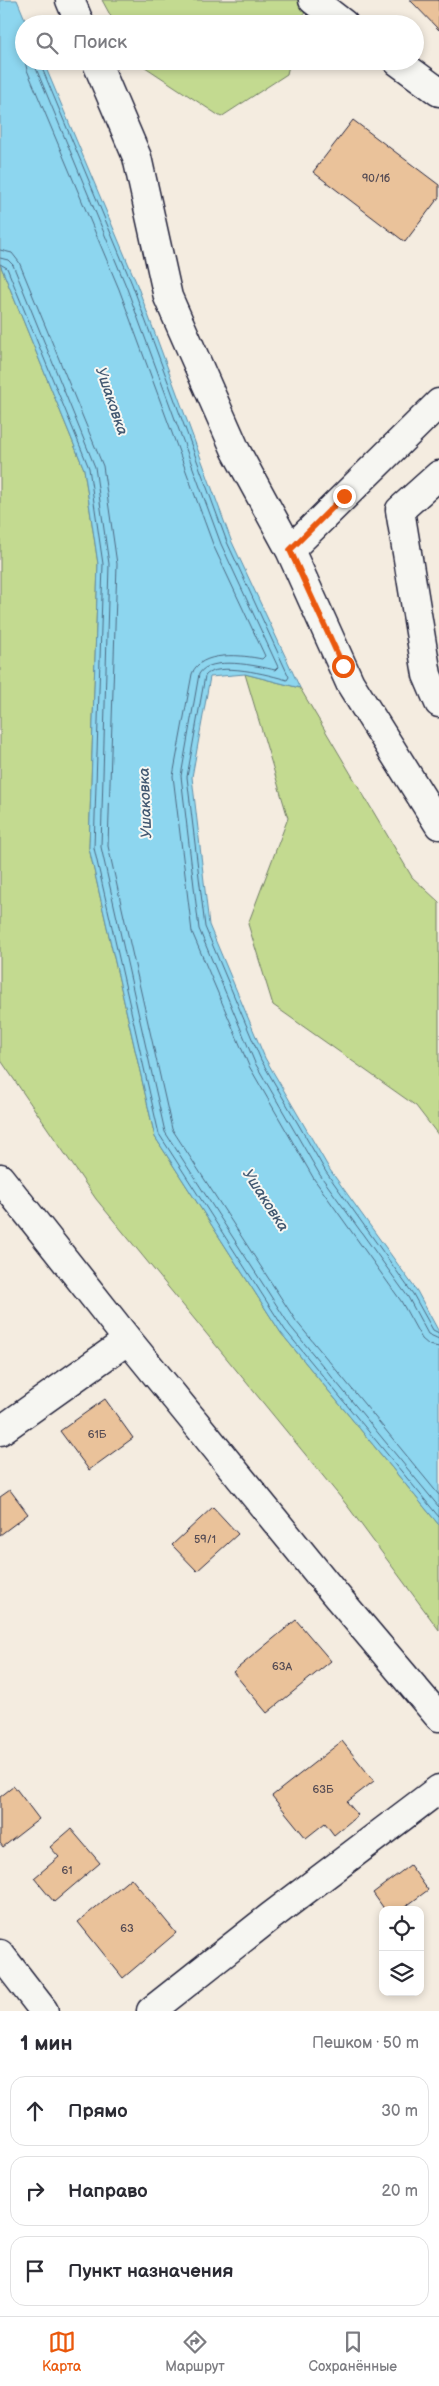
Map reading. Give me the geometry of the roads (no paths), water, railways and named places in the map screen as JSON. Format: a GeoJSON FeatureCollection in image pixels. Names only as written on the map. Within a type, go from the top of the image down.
{"type":"FeatureCollection","features":[{"type":"Feature","properties":{"kind":"street"},"geometry":{"type":"LineString","coordinates":[[70,0],[76,15]]}},
{"type":"Feature","properties":{"kind":"street"},"geometry":{"type":"LineString","coordinates":[[313,0],[332,15]]}},
{"type":"Feature","properties":{"kind":"street"},"geometry":{"type":"LineString","coordinates":[[100,70],[137,157],[168,297],[236,451],[290,550],[350,683],[439,825]]}},
{"type":"Feature","properties":{"kind":"street"},"geometry":{"type":"LineString","coordinates":[[409,70],[439,92]]}},
{"type":"Feature","properties":{"kind":"street"},"geometry":{"type":"LineString","coordinates":[[290,550],[439,403]]}},
{"type":"Feature","properties":{"kind":"street"},"geometry":{"type":"LineString","coordinates":[[439,475],[400,510],[439,703]]}},
{"type":"Feature","properties":{"kind":"street"},"geometry":{"type":"LineString","coordinates":[[0,1178],[128,1340],[334,1592],[439,1716]]}},
{"type":"Feature","properties":{"kind":"street"},"geometry":{"type":"LineString","coordinates":[[0,1431],[128,1340]]}},
{"type":"Feature","properties":{"kind":"street"},"geometry":{"type":"LineString","coordinates":[[151,2011],[270,1917],[439,1789]]}},
{"type":"Feature","properties":{"kind":"street"},"geometry":{"type":"LineString","coordinates":[[0,1954],[44,2011]]}},
{"type":"Feature","properties":{"kind":"water","name":"Ушаковка"},"geometry":{"type":"Polygon","coordinates":[[[0,0],[17,0],[23,15],[15,15],[15,70],[47,70],[136,282],[231,540],[300,688],[245,674],[210,677],[192,777],[209,925],[265,1058],[330,1170],[417,1291],[439,1332],[439,1525],[281,1333],[155,1137],[89,848],[98,564],[84,469],[0,264],[0,0]]]}}]}
